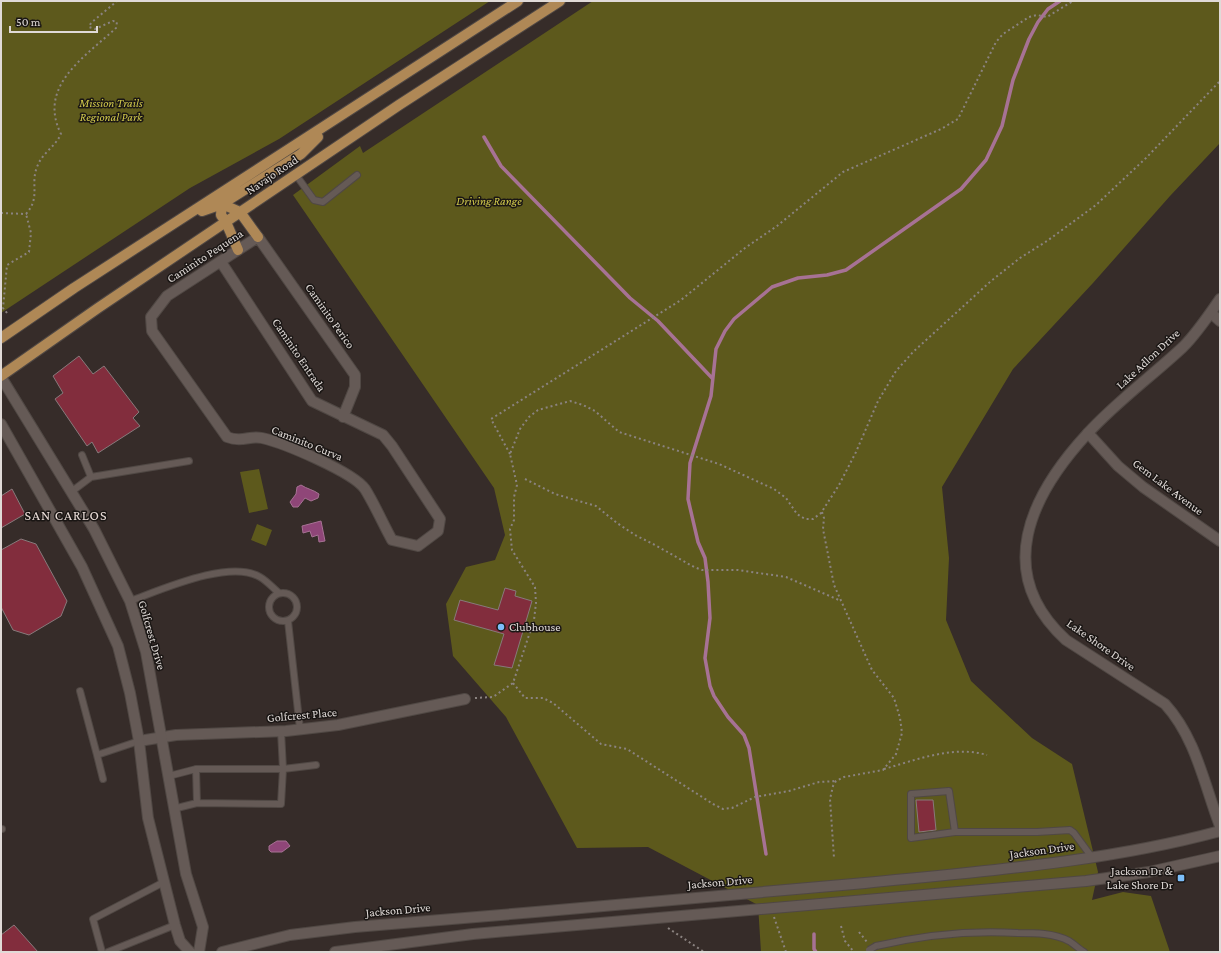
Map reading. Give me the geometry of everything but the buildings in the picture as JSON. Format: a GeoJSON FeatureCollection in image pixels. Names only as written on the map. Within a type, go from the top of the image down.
{"type":"FeatureCollection","features":[{"type":"Feature","properties":{"kind":"main road","name":"Navajo Road"},"geometry":{"type":"LineString","coordinates":[[1,338],[74,288],[335,121],[518,1]]}},
{"type":"Feature","properties":{"kind":"main road","name":"Navajo Road"},"geometry":{"type":"LineString","coordinates":[[1,376],[240,212],[560,1]]}},
{"type":"Feature","properties":{"kind":"main road"},"geometry":{"type":"LineString","coordinates":[[189,215],[222,204],[301,154],[335,121]]}},
{"type":"Feature","properties":{"kind":"main road"},"geometry":{"type":"LineString","coordinates":[[222,204],[240,212],[258,237]]}},
{"type":"Feature","properties":{"kind":"main road"},"geometry":{"type":"LineString","coordinates":[[222,204],[221,215],[226,222],[238,250]]}},
{"type":"Feature","properties":{"kind":"main road","name":"Caminito Pequena"},"geometry":{"type":"LineString","coordinates":[[167,296],[258,237]]}},
{"type":"Feature","properties":{"kind":"main road","name":"Caminito Perico"},"geometry":{"type":"LineString","coordinates":[[258,237],[355,375],[355,387],[343,417]]}},
{"type":"Feature","properties":{"kind":"main road","name":"Caminito Entrada"},"geometry":{"type":"LineString","coordinates":[[221,262],[312,401],[383,435],[392,446],[436,513]]}},
{"type":"Feature","properties":{"kind":"main road","name":"Caminito Curva"},"geometry":{"type":"LineString","coordinates":[[167,296],[150,317],[152,331],[226,437],[237,441],[258,437],[276,441],[346,473],[364,488],[392,540],[418,546],[438,531],[440,520],[436,513]]}},
{"type":"Feature","properties":{"kind":"main road","name":"Lake Adlon Drive"},"geometry":{"type":"LineString","coordinates":[[1088,433],[1184,345],[1211,313],[1220,299]]}},
{"type":"Feature","properties":{"kind":"main road"},"geometry":{"type":"LineString","coordinates":[[1211,313],[1220,321]]}},
{"type":"Feature","properties":{"kind":"main road","name":"Golfcrest Drive"},"geometry":{"type":"LineString","coordinates":[[1,376],[94,529],[130,601],[146,652],[169,776],[173,809],[186,874],[204,927],[199,952]]}},
{"type":"Feature","properties":{"kind":"main road"},"geometry":{"type":"LineString","coordinates":[[1,424],[82,567],[118,646],[130,693],[139,741],[148,818],[180,941],[190,952]]}},
{"type":"Feature","properties":{"kind":"main road","name":"Gem Lake Avenue"},"geometry":{"type":"LineString","coordinates":[[1088,433],[1118,466],[1143,487],[1220,541]]}},
{"type":"Feature","properties":{"kind":"main road","name":"Lake Shore Drive"},"geometry":{"type":"LineString","coordinates":[[1088,433],[1068,456],[1033,514],[1026,541],[1025,556],[1029,583],[1039,608],[1061,635],[1165,704],[1176,716],[1189,736],[1220,826]]}},
{"type":"Feature","properties":{"kind":"main road","name":"Golfcrest Place"},"geometry":{"type":"LineString","coordinates":[[139,741],[176,734],[281,731],[338,725],[465,699]]}},
{"type":"Feature","properties":{"kind":"main road","name":"Jackson Drive"},"geometry":{"type":"LineString","coordinates":[[222,952],[290,935],[355,927],[977,872],[1138,851],[1220,831]]}},
{"type":"Feature","properties":{"kind":"main road"},"geometry":{"type":"LineString","coordinates":[[335,952],[473,934],[1086,881],[1149,872],[1220,856]]}},
{"type":"Feature","properties":{"kind":"lane"},"geometry":{"type":"LineString","coordinates":[[296,175],[314,200],[323,202],[358,175]]}},
{"type":"Feature","properties":{"kind":"lane"},"geometry":{"type":"LineString","coordinates":[[82,455],[91,477]]}},
{"type":"Feature","properties":{"kind":"lane"},"geometry":{"type":"LineString","coordinates":[[71,492],[91,477],[189,461]]}},
{"type":"Feature","properties":{"kind":"lane"},"geometry":{"type":"LineString","coordinates":[[130,601],[188,579],[238,571],[260,577],[279,593],[289,594],[297,601],[297,611],[288,621],[279,621],[275,619],[269,610],[271,600],[279,593]]}},
{"type":"Feature","properties":{"kind":"lane"},"geometry":{"type":"LineString","coordinates":[[288,621],[300,729]]}},
{"type":"Feature","properties":{"kind":"lane"},"geometry":{"type":"LineString","coordinates":[[80,690],[103,779]]}},
{"type":"Feature","properties":{"kind":"lane"},"geometry":{"type":"LineString","coordinates":[[173,809],[197,803],[281,804],[283,769],[281,731]]}},
{"type":"Feature","properties":{"kind":"lane"},"geometry":{"type":"LineString","coordinates":[[97,755],[139,741]]}},
{"type":"Feature","properties":{"kind":"lane"},"geometry":{"type":"LineString","coordinates":[[169,776],[196,769],[283,769],[316,765]]}},
{"type":"Feature","properties":{"kind":"lane"},"geometry":{"type":"LineString","coordinates":[[196,769],[197,803]]}},
{"type":"Feature","properties":{"kind":"lane"},"geometry":{"type":"LineString","coordinates":[[955,832],[949,791],[911,794],[911,838],[955,832],[1037,832],[1070,830],[1074,833],[1091,856]]}},
{"type":"Feature","properties":{"kind":"lane"},"geometry":{"type":"LineString","coordinates":[[102,952],[92,920],[164,882]]}},
{"type":"Feature","properties":{"kind":"lane"},"geometry":{"type":"LineString","coordinates":[[108,952],[175,925]]}},
{"type":"Feature","properties":{"kind":"lane"},"geometry":{"type":"LineString","coordinates":[[866,951],[876,946],[932,936],[968,932],[1007,932],[1043,934],[1068,941],[1084,952]]}},
{"type":"Feature","properties":{"kind":"path"},"geometry":{"type":"LineString","coordinates":[[26,214],[33,205],[36,169],[41,157],[59,139],[61,134],[54,122],[54,100],[61,82],[73,67],[116,28],[117,22],[113,21],[95,29],[89,27],[91,23],[117,1]]}},
{"type":"Feature","properties":{"kind":"path"},"geometry":{"type":"LineString","coordinates":[[465,699],[493,697],[513,683],[534,620],[536,603],[535,587],[512,550],[510,529],[514,520],[514,497],[517,485],[510,454],[491,419],[585,359],[649,321],[693,291],[843,172],[941,129],[958,119],[996,42],[1003,34],[1029,17],[1037,15],[1047,17],[1073,1]]}},
{"type":"Feature","properties":{"kind":"path"},"geometry":{"type":"LineString","coordinates":[[510,454],[520,429],[529,417],[538,410],[570,401],[595,411],[619,432],[700,457],[746,475],[774,489],[786,498],[797,514],[805,519],[813,519],[822,512],[839,485],[856,452],[878,401],[896,371],[912,352],[1008,267],[1096,205],[1146,158],[1220,81]]}},
{"type":"Feature","properties":{"kind":"path"},"geometry":{"type":"LineString","coordinates":[[1,213],[26,214]]}},
{"type":"Feature","properties":{"kind":"path"},"geometry":{"type":"LineString","coordinates":[[7,313],[3,308],[7,265],[29,252],[31,232],[26,214]]}},
{"type":"Feature","properties":{"kind":"path"},"geometry":{"type":"LineString","coordinates":[[525,479],[555,494],[596,506],[635,535],[681,561],[702,570],[738,570],[786,577],[842,601]]}},
{"type":"Feature","properties":{"kind":"path"},"geometry":{"type":"LineString","coordinates":[[822,512],[824,518],[823,529],[834,585],[872,670],[894,698],[900,718],[902,733],[896,754],[882,770]]}},
{"type":"Feature","properties":{"kind":"path"},"geometry":{"type":"LineString","coordinates":[[513,683],[525,698],[543,698],[553,703],[601,744],[627,749],[713,804],[724,809],[732,808],[755,797],[789,791],[820,782],[836,781]]}},
{"type":"Feature","properties":{"kind":"path"},"geometry":{"type":"LineString","coordinates":[[834,858],[830,799],[833,786],[836,781],[844,776],[882,770],[951,752],[973,751],[987,755]]}},
{"type":"Feature","properties":{"kind":"path"},"geometry":{"type":"LineString","coordinates":[[774,917],[786,952]]}},
{"type":"Feature","properties":{"kind":"path"},"geometry":{"type":"LineString","coordinates":[[841,926],[845,941],[854,952]]}},
{"type":"Feature","properties":{"kind":"path"},"geometry":{"type":"LineString","coordinates":[[667,928],[704,952]]}},
{"type":"Feature","properties":{"kind":"green space","name":"Mission Trails Regional Park"},"geometry":{"type":"Polygon","coordinates":[[[1,1],[490,1],[279,139],[190,188],[1,313],[1,1]]]}},
{"type":"Feature","properties":{"kind":"green space","name":"Driving Range"},"geometry":{"type":"Polygon","coordinates":[[[593,1],[1220,1],[1220,143],[1013,369],[942,487],[949,558],[946,620],[971,681],[1032,738],[1072,764],[1098,872],[1092,900],[1123,892],[1151,896],[1170,952],[761,952],[758,905],[648,847],[577,848],[506,717],[453,656],[446,604],[466,567],[495,560],[505,535],[494,488],[293,195],[360,146],[363,153],[593,1]]]}},
{"type":"Feature","properties":{"kind":"green space"},"geometry":{"type":"Polygon","coordinates":[[[259,469],[268,509],[249,513],[240,472],[259,469]]]}},
{"type":"Feature","properties":{"kind":"green space"},"geometry":{"type":"Polygon","coordinates":[[[257,524],[272,530],[266,546],[251,540],[257,524]]]}},
{"type":"Feature","properties":{"kind":"shaded area"},"geometry":{"type":"Polygon","coordinates":[[[301,485],[319,494],[318,498],[311,501],[305,498],[298,507],[293,507],[290,502],[296,494],[297,487],[301,485]]]}},
{"type":"Feature","properties":{"kind":"shaded area"},"geometry":{"type":"Polygon","coordinates":[[[321,521],[325,541],[319,542],[318,535],[312,537],[310,531],[303,533],[302,526],[321,521]]]}},
{"type":"Feature","properties":{"kind":"shaded area"},"geometry":{"type":"Polygon","coordinates":[[[277,841],[286,841],[290,846],[282,852],[271,852],[269,850],[269,846],[277,841]]]}},
{"type":"Feature","properties":{"kind":"waterway"},"geometry":{"type":"LineString","coordinates":[[766,854],[749,748],[744,735],[728,717],[714,696],[710,686],[705,658],[710,618],[708,582],[705,558],[698,542],[688,499],[690,463],[711,396],[716,349],[725,331],[734,319],[772,287],[798,278],[827,275],[846,270],[961,189],[986,160],[1002,126],[1013,80],[1029,39],[1038,22],[1048,9],[1060,1]]}},
{"type":"Feature","properties":{"kind":"waterway"},"geometry":{"type":"LineString","coordinates":[[484,137],[501,166],[630,298],[658,321],[712,378]]}},
{"type":"Feature","properties":{"kind":"waterway"},"geometry":{"type":"LineString","coordinates":[[814,934],[814,949],[816,952]]}},
{"type":"Feature","properties":{"kind":"place","name":"Clubhouse"},"geometry":{"type":"Point","coordinates":[501,627]}},
{"type":"Feature","properties":{"kind":"place","name":"Jackson Dr & Lake Shore Dr"},"geometry":{"type":"Point","coordinates":[1181,878]}},
{"type":"Feature","properties":{"kind":"district","name":"SAN CARLOS"},"geometry":{"type":"Point","coordinates":[66,515]}}]}
